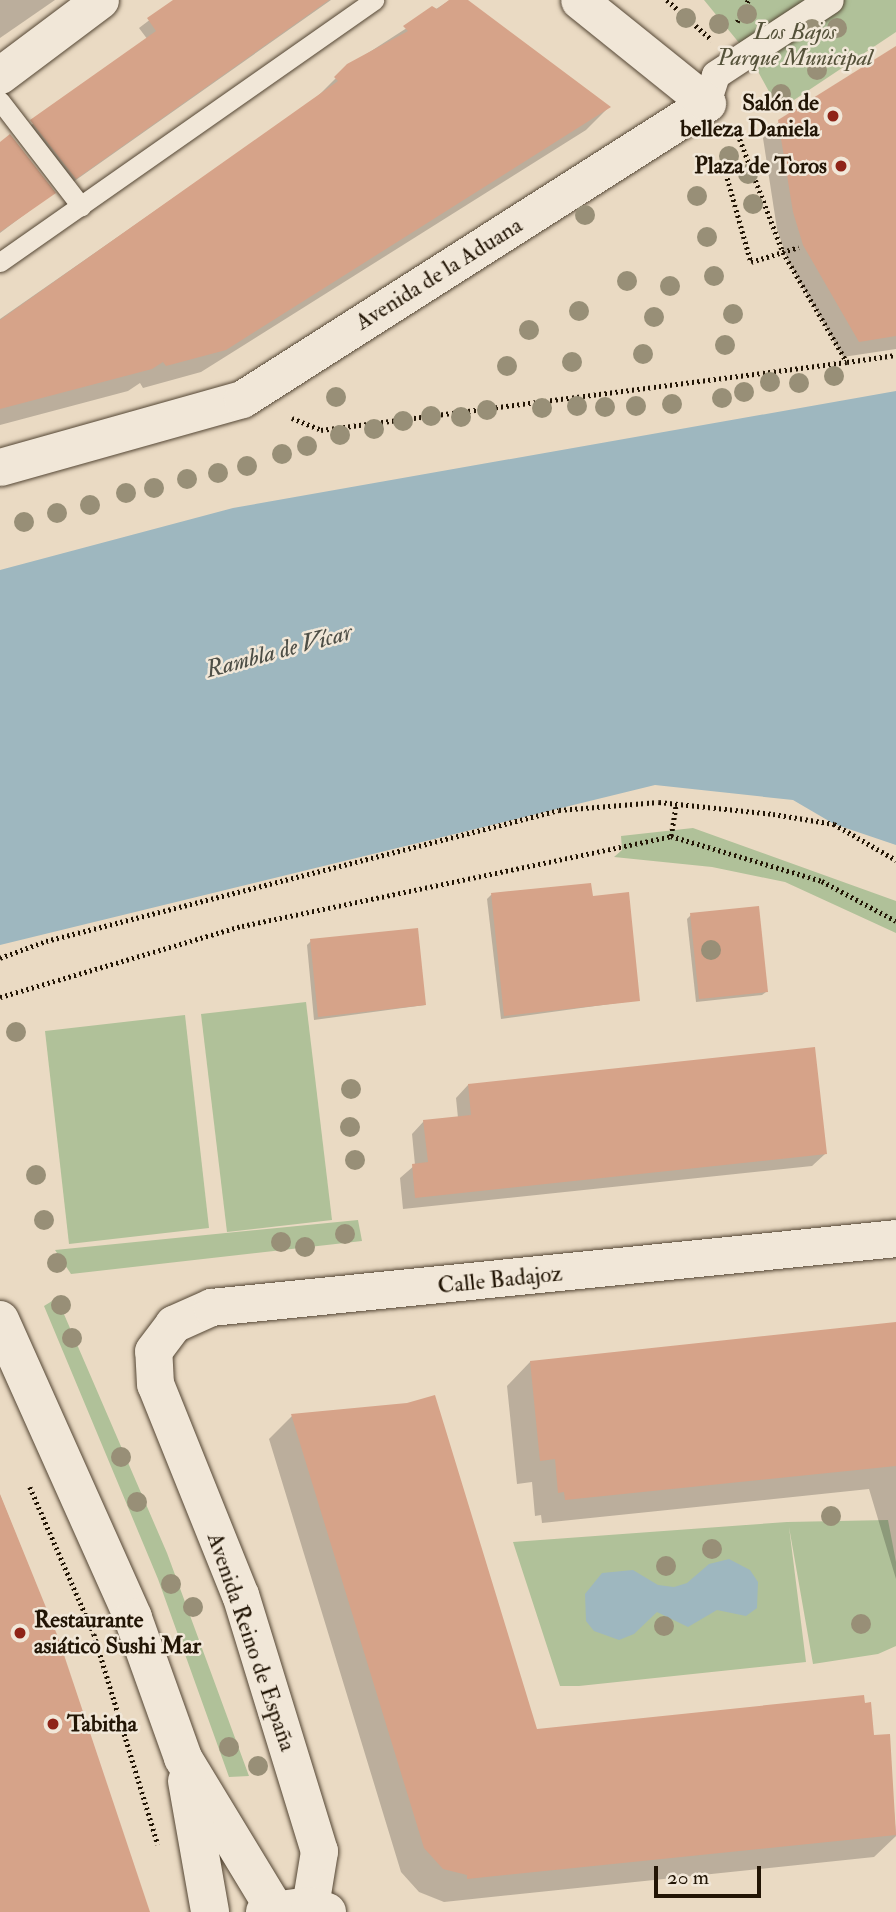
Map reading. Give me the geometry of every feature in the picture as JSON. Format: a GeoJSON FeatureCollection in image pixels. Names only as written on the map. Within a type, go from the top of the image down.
{"type":"FeatureCollection","features":[{"type":"Feature","properties":{"kind":"street"},"geometry":{"type":"LineString","coordinates":[[0,75],[100,0]]}},
{"type":"Feature","properties":{"kind":"street"},"geometry":{"type":"LineString","coordinates":[[579,0],[707,103],[716,75],[830,0]]}},
{"type":"Feature","properties":{"kind":"street","name":"Avenida de la Aduana"},"geometry":{"type":"LineString","coordinates":[[0,467],[242,399],[707,103]]}},
{"type":"Feature","properties":{"kind":"street","name":"Calle Badajoz"},"geometry":{"type":"LineString","coordinates":[[155,1384],[153,1351],[173,1324],[211,1307],[896,1238]]}},
{"type":"Feature","properties":{"kind":"street","name":"Avenida Reino de España"},"geometry":{"type":"LineString","coordinates":[[0,1320],[133,1618],[184,1758],[210,1912]]}},
{"type":"Feature","properties":{"kind":"street","name":"Avenida Reino de España"},"geometry":{"type":"LineString","coordinates":[[155,1384],[240,1595],[319,1851],[294,1909]]}},
{"type":"Feature","properties":{"kind":"street","name":"Avenida Reino de España"},"geometry":{"type":"LineString","coordinates":[[184,1758],[294,1909]]}},
{"type":"Feature","properties":{"kind":"lane"},"geometry":{"type":"LineString","coordinates":[[0,262],[374,0]]}},
{"type":"Feature","properties":{"kind":"lane"},"geometry":{"type":"LineString","coordinates":[[0,101],[81,206]]}},
{"type":"Feature","properties":{"kind":"path"},"geometry":{"type":"LineString","coordinates":[[667,0],[735,63]]}},
{"type":"Feature","properties":{"kind":"path"},"geometry":{"type":"LineString","coordinates":[[736,129],[783,252],[847,362]]}},
{"type":"Feature","properties":{"kind":"path"},"geometry":{"type":"LineString","coordinates":[[726,173],[751,262],[800,247]]}},
{"type":"Feature","properties":{"kind":"path"},"geometry":{"type":"LineString","coordinates":[[292,418],[321,429],[896,355]]}},
{"type":"Feature","properties":{"kind":"path"},"geometry":{"type":"LineString","coordinates":[[671,836],[676,804]]}},
{"type":"Feature","properties":{"kind":"path"},"geometry":{"type":"LineString","coordinates":[[0,958],[46,942],[559,810],[676,804],[834,824],[896,860]]}},
{"type":"Feature","properties":{"kind":"path"},"geometry":{"type":"LineString","coordinates":[[0,997],[242,926],[671,836],[822,881],[896,921]]}},
{"type":"Feature","properties":{"kind":"path"},"geometry":{"type":"LineString","coordinates":[[24,1473],[94,1634],[163,1859]]}},
{"type":"Feature","properties":{"kind":"green space","name":"Los Bajos Parque Municipal"},"geometry":{"type":"Polygon","coordinates":[[[704,0],[896,0],[896,32],[779,110],[749,55],[704,0]]]}},
{"type":"Feature","properties":{"kind":"green space"},"geometry":{"type":"Polygon","coordinates":[[[693,828],[896,901],[896,933],[785,882],[712,867],[614,857],[622,850],[621,836],[693,828]]]}},
{"type":"Feature","properties":{"kind":"green space"},"geometry":{"type":"Polygon","coordinates":[[[306,1002],[332,1220],[227,1232],[201,1014],[306,1002]]]}},
{"type":"Feature","properties":{"kind":"green space"},"geometry":{"type":"Polygon","coordinates":[[[185,1015],[209,1228],[69,1244],[45,1031],[185,1015]]]}},
{"type":"Feature","properties":{"kind":"green space"},"geometry":{"type":"Polygon","coordinates":[[[358,1220],[362,1241],[71,1274],[55,1250],[358,1220]]]}},
{"type":"Feature","properties":{"kind":"green space"},"geometry":{"type":"Polygon","coordinates":[[[57,1298],[167,1553],[249,1776],[229,1777],[158,1579],[44,1306],[57,1298]]]}},
{"type":"Feature","properties":{"kind":"green space"},"geometry":{"type":"Polygon","coordinates":[[[888,1520],[896,1562],[896,1646],[878,1654],[813,1664],[789,1527],[806,1662],[579,1686],[560,1686],[513,1542],[787,1522],[888,1520]]]}},
{"type":"Feature","properties":{"kind":"water","name":"Rambla de Vícar"},"geometry":{"type":"Polygon","coordinates":[[[896,391],[896,845],[834,824],[793,800],[655,785],[0,945],[0,570],[233,508],[896,391]]]}},
{"type":"Feature","properties":{"kind":"water"},"geometry":{"type":"Polygon","coordinates":[[[729,1559],[750,1570],[758,1582],[757,1608],[746,1616],[717,1610],[688,1627],[657,1612],[634,1634],[619,1640],[594,1631],[586,1621],[585,1594],[602,1573],[633,1570],[658,1585],[674,1587],[687,1583],[709,1564],[729,1559]]]}},
{"type":"Feature","properties":{"kind":"building"},"geometry":{"type":"Polygon","coordinates":[[[173,0],[329,0],[76,179],[30,120],[156,31],[147,18],[173,0]]]}},
{"type":"Feature","properties":{"kind":"building"},"geometry":{"type":"Polygon","coordinates":[[[449,0],[468,0],[611,107],[226,350],[166,366],[163,362],[152,369],[0,409],[0,320],[338,81],[334,77],[347,64],[408,31],[403,26],[432,6],[437,9],[449,0]]]}},
{"type":"Feature","properties":{"kind":"building","name":"Plaza de Toros"},"geometry":{"type":"Polygon","coordinates":[[[896,46],[896,336],[859,342],[803,245],[793,212],[778,120],[896,46]]]}},
{"type":"Feature","properties":{"kind":"building"},"geometry":{"type":"Polygon","coordinates":[[[10,134],[56,193],[0,232],[0,142],[10,134]]]}},
{"type":"Feature","properties":{"kind":"building"},"geometry":{"type":"Polygon","coordinates":[[[591,883],[593,896],[629,892],[640,1001],[504,1016],[491,893],[591,883]]]}},
{"type":"Feature","properties":{"kind":"building"},"geometry":{"type":"Polygon","coordinates":[[[759,906],[768,992],[699,999],[690,913],[759,906]]]}},
{"type":"Feature","properties":{"kind":"building"},"geometry":{"type":"Polygon","coordinates":[[[418,928],[426,1005],[318,1017],[310,939],[418,928]]]}},
{"type":"Feature","properties":{"kind":"building"},"geometry":{"type":"Polygon","coordinates":[[[815,1047],[827,1154],[415,1198],[412,1164],[428,1162],[423,1120],[471,1115],[468,1084],[815,1047]]]}},
{"type":"Feature","properties":{"kind":"building"},"geometry":{"type":"Polygon","coordinates":[[[896,1322],[896,1466],[565,1500],[564,1492],[558,1493],[555,1459],[540,1461],[530,1361],[896,1322]]]}},
{"type":"Feature","properties":{"kind":"building"},"geometry":{"type":"Polygon","coordinates":[[[435,1395],[537,1729],[864,1695],[865,1703],[871,1702],[874,1735],[890,1734],[896,1835],[467,1879],[467,1875],[443,1869],[424,1848],[291,1414],[407,1403],[435,1395]]]}},
{"type":"Feature","properties":{"kind":"building"},"geometry":{"type":"Polygon","coordinates":[[[0,1494],[58,1637],[150,1912],[0,1912],[0,1494]]]}},
{"type":"Feature","properties":{"kind":"place","name":"Salón de belleza Daniela"},"geometry":{"type":"Point","coordinates":[833,116]}},
{"type":"Feature","properties":{"kind":"place","name":"Plaza de Toros"},"geometry":{"type":"Point","coordinates":[841,166]}},
{"type":"Feature","properties":{"kind":"place","name":"Restaurante asiático Sushi Mar"},"geometry":{"type":"Point","coordinates":[20,1633]}},
{"type":"Feature","properties":{"kind":"place","name":"Tabitha"},"geometry":{"type":"Point","coordinates":[53,1724]}}]}
